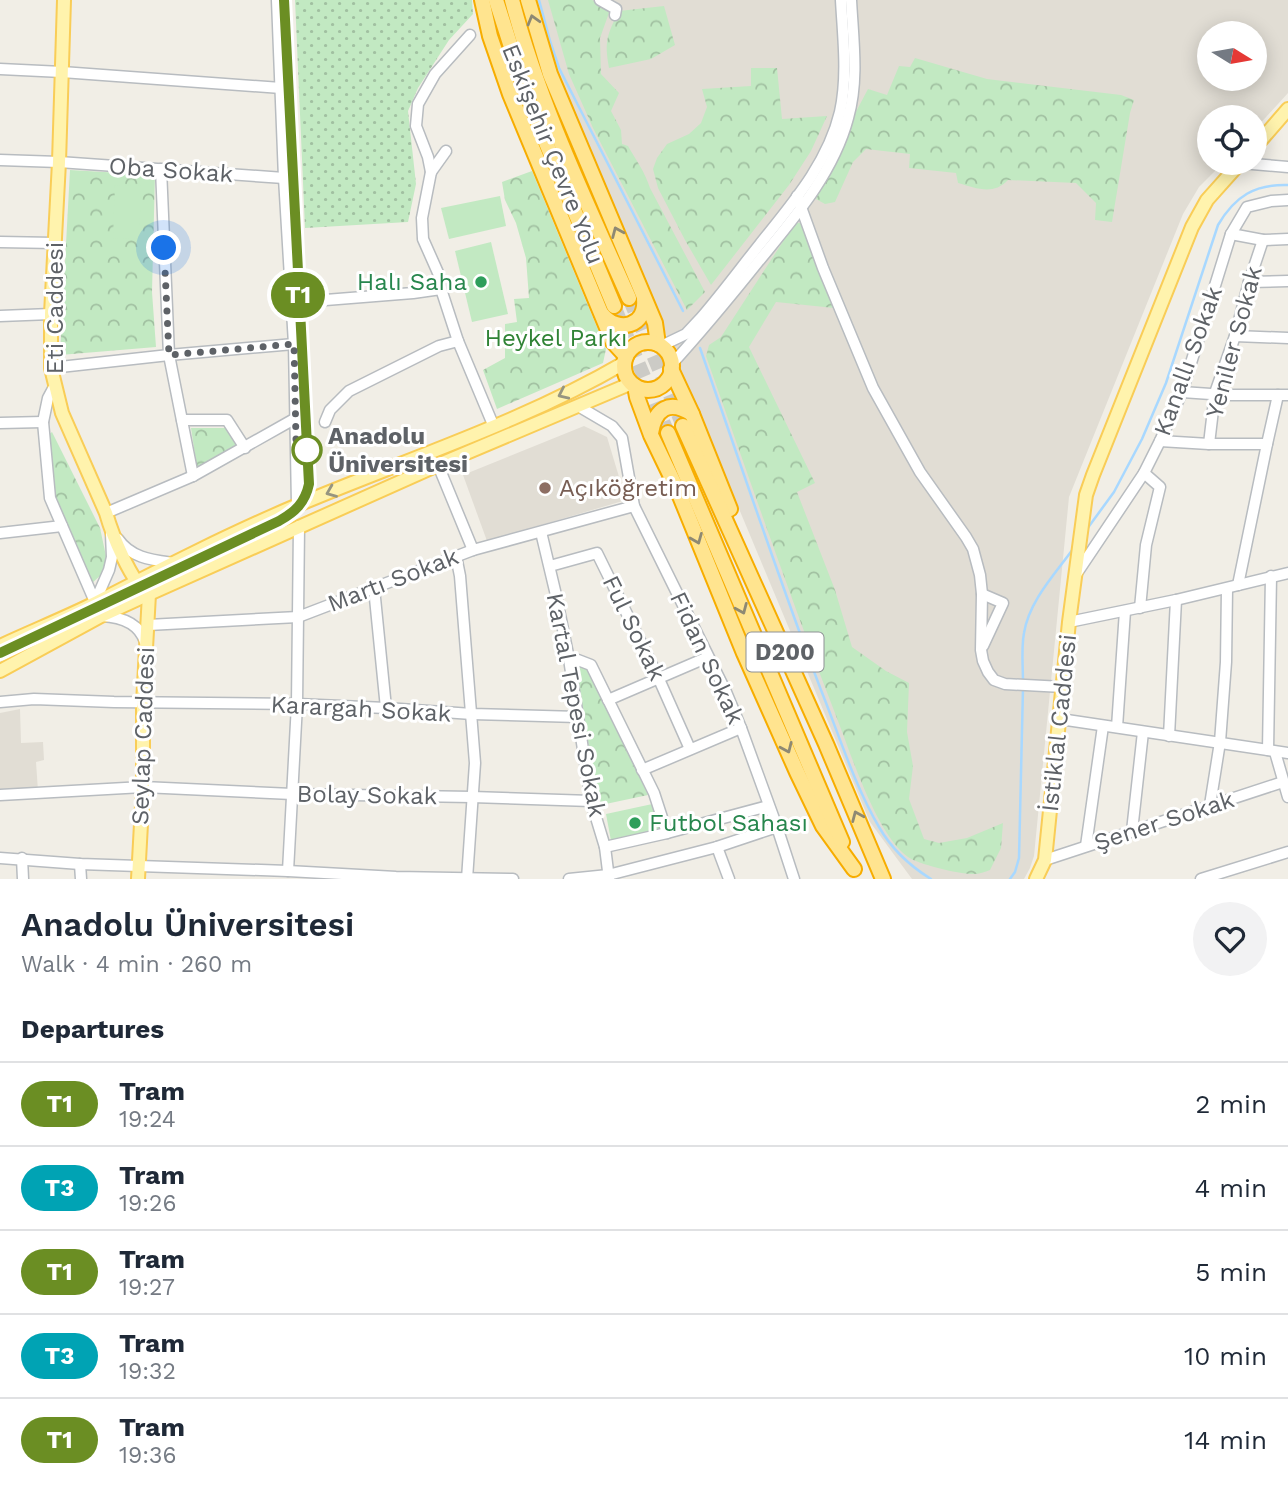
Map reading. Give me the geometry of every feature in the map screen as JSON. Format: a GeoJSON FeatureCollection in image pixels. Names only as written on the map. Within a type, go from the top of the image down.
{"type":"FeatureCollection","features":[{"type":"Feature","properties":{"kind":"highway"},"geometry":{"type":"LineString","coordinates":[[482,0],[490,37],[510,94],[608,309],[613,342],[625,360],[627,378],[633,384],[648,389],[660,386],[669,375],[671,367]]}},
{"type":"Feature","properties":{"kind":"highway","name":"Eskişehir Çevre Yolu"},"geometry":{"type":"LineString","coordinates":[[496,0],[527,97],[608,309]]}},
{"type":"Feature","properties":{"kind":"highway","name":"Eskişehir Çevre Yolu"},"geometry":{"type":"LineString","coordinates":[[512,0],[524,44],[585,199],[636,296]]}},
{"type":"Feature","properties":{"kind":"highway"},"geometry":{"type":"LineString","coordinates":[[528,0],[550,74],[636,296],[655,323],[659,345]]}},
{"type":"Feature","properties":{"kind":"highway"},"geometry":{"type":"LineString","coordinates":[[608,309],[607,321],[626,326],[636,322],[645,304],[636,296]]}},
{"type":"Feature","properties":{"kind":"highway"},"geometry":{"type":"LineString","coordinates":[[625,360],[635,345],[643,342],[659,345],[668,354],[687,420],[883,879]]}},
{"type":"Feature","properties":{"kind":"highway"},"geometry":{"type":"LineString","coordinates":[[633,384],[651,435],[678,491],[744,653],[797,772],[823,826],[856,874]]}},
{"type":"Feature","properties":{"kind":"highway"},"geometry":{"type":"LineString","coordinates":[[651,435],[654,419],[665,408],[678,407],[687,420]]}},
{"type":"Feature","properties":{"kind":"highway","name":"D200"},"geometry":{"type":"LineString","coordinates":[[668,433],[856,874]]}},
{"type":"Feature","properties":{"kind":"main road","name":"Eti Caddesi"},"geometry":{"type":"LineString","coordinates":[[64,0],[51,369],[62,413],[110,527],[135,581],[149,594]]}},
{"type":"Feature","properties":{"kind":"main road"},"geometry":{"type":"LineString","coordinates":[[1267,133],[1288,109]]}},
{"type":"Feature","properties":{"kind":"main road"},"geometry":{"type":"LineString","coordinates":[[1075,577],[1086,495],[1093,475],[1192,227],[1207,200],[1230,175]]}},
{"type":"Feature","properties":{"kind":"main road"},"geometry":{"type":"LineString","coordinates":[[0,646],[297,505],[494,427],[601,377],[625,360]]}},
{"type":"Feature","properties":{"kind":"main road"},"geometry":{"type":"LineString","coordinates":[[0,671],[101,616],[149,594],[438,465],[633,384]]}},
{"type":"Feature","properties":{"kind":"main road","name":"Kanallı Sokak"},"geometry":{"type":"LineString","coordinates":[[1069,622],[1075,577]]}},
{"type":"Feature","properties":{"kind":"main road","name":"Seylap Caddesi"},"geometry":{"type":"LineString","coordinates":[[138,879],[149,594]]}},
{"type":"Feature","properties":{"kind":"main road","name":"İstiklal Caddesi"},"geometry":{"type":"LineString","coordinates":[[1036,879],[1045,860],[1069,622]]}},
{"type":"Feature","properties":{"kind":"street"},"geometry":{"type":"LineString","coordinates":[[277,0],[294,344],[297,505]]}},
{"type":"Feature","properties":{"kind":"street"},"geometry":{"type":"LineString","coordinates":[[600,0],[616,9],[615,15]]}},
{"type":"Feature","properties":{"kind":"street"},"geometry":{"type":"LineString","coordinates":[[659,345],[689,331],[715,302],[818,165],[831,140],[839,113],[844,76],[841,0]]}},
{"type":"Feature","properties":{"kind":"street"},"geometry":{"type":"LineString","coordinates":[[671,367],[802,207],[827,170],[840,144],[854,87],[851,0]]}},
{"type":"Feature","properties":{"kind":"street"},"geometry":{"type":"LineString","coordinates":[[470,35],[435,74],[418,104],[416,126],[431,172],[422,218],[423,239],[439,275],[458,341],[494,427]]}},
{"type":"Feature","properties":{"kind":"street"},"geometry":{"type":"LineString","coordinates":[[0,69],[281,88]]}},
{"type":"Feature","properties":{"kind":"street"},"geometry":{"type":"LineString","coordinates":[[431,172],[446,151]]}},
{"type":"Feature","properties":{"kind":"street","name":"Oba Sokak"},"geometry":{"type":"LineString","coordinates":[[0,160],[284,178]]}},
{"type":"Feature","properties":{"kind":"street"},"geometry":{"type":"LineString","coordinates":[[1267,165],[1288,167]]}},
{"type":"Feature","properties":{"kind":"street"},"geometry":{"type":"LineString","coordinates":[[161,169],[169,355],[193,476]]}},
{"type":"Feature","properties":{"kind":"street"},"geometry":{"type":"LineString","coordinates":[[797,196],[823,268],[873,388],[920,472],[973,549],[978,562],[982,594],[981,650],[985,667],[991,678],[997,682],[1063,687]]}},
{"type":"Feature","properties":{"kind":"street","name":"Kanallı Sokak"},"geometry":{"type":"LineString","coordinates":[[1075,577],[1144,473],[1160,441],[1182,392],[1231,234],[1247,207],[1288,200]]}},
{"type":"Feature","properties":{"kind":"street"},"geometry":{"type":"LineString","coordinates":[[1231,234],[1263,240],[1288,239]]}},
{"type":"Feature","properties":{"kind":"street","name":"Yeniler Sokak"},"geometry":{"type":"LineString","coordinates":[[1209,444],[1215,393],[1263,240]]}},
{"type":"Feature","properties":{"kind":"street"},"geometry":{"type":"LineString","coordinates":[[0,242],[55,243]]}},
{"type":"Feature","properties":{"kind":"street"},"geometry":{"type":"LineString","coordinates":[[1249,282],[1288,281]]}},
{"type":"Feature","properties":{"kind":"street"},"geometry":{"type":"LineString","coordinates":[[313,301],[441,289]]}},
{"type":"Feature","properties":{"kind":"street"},"geometry":{"type":"LineString","coordinates":[[0,316],[51,314]]}},
{"type":"Feature","properties":{"kind":"street"},"geometry":{"type":"LineString","coordinates":[[1235,336],[1288,338]]}},
{"type":"Feature","properties":{"kind":"street"},"geometry":{"type":"LineString","coordinates":[[325,422],[330,410],[349,391],[439,346],[458,341]]}},
{"type":"Feature","properties":{"kind":"street"},"geometry":{"type":"LineString","coordinates":[[51,369],[294,344]]}},
{"type":"Feature","properties":{"kind":"street"},"geometry":{"type":"LineString","coordinates":[[55,385],[48,398],[43,422],[50,498],[95,602]]}},
{"type":"Feature","properties":{"kind":"street"},"geometry":{"type":"LineString","coordinates":[[1182,392],[1283,395],[1267,444],[1238,586]]}},
{"type":"Feature","properties":{"kind":"street","name":"Fidan Sokak"},"geometry":{"type":"LineString","coordinates":[[578,406],[612,426],[622,438],[634,506],[726,692],[777,827],[793,879]]}},
{"type":"Feature","properties":{"kind":"street"},"geometry":{"type":"LineString","coordinates":[[106,513],[193,476],[296,418]]}},
{"type":"Feature","properties":{"kind":"street"},"geometry":{"type":"LineString","coordinates":[[182,420],[227,420],[246,448]]}},
{"type":"Feature","properties":{"kind":"street"},"geometry":{"type":"LineString","coordinates":[[0,423],[43,422]]}},
{"type":"Feature","properties":{"kind":"street"},"geometry":{"type":"LineString","coordinates":[[1160,441],[1267,444]]}},
{"type":"Feature","properties":{"kind":"street"},"geometry":{"type":"LineString","coordinates":[[438,465],[473,550]]}},
{"type":"Feature","properties":{"kind":"street"},"geometry":{"type":"LineString","coordinates":[[1140,608],[1146,545],[1160,487],[1144,473]]}},
{"type":"Feature","properties":{"kind":"street","name":"Martı Sokak"},"geometry":{"type":"LineString","coordinates":[[148,625],[298,617],[473,550],[634,506]]}},
{"type":"Feature","properties":{"kind":"street"},"geometry":{"type":"LineString","coordinates":[[0,533],[62,526]]}},
{"type":"Feature","properties":{"kind":"street"},"geometry":{"type":"LineString","coordinates":[[288,871],[297,704],[299,526]]}},
{"type":"Feature","properties":{"kind":"street"},"geometry":{"type":"LineString","coordinates":[[95,602],[112,557],[110,527]]}},
{"type":"Feature","properties":{"kind":"street"},"geometry":{"type":"LineString","coordinates":[[110,527],[122,546],[136,555],[173,563]]}},
{"type":"Feature","properties":{"kind":"street","name":"Kartal Tepesi Sokak"},"geometry":{"type":"LineString","coordinates":[[541,532],[569,659],[591,801],[605,847],[609,877]]}},
{"type":"Feature","properties":{"kind":"street","name":"Ful Sokak"},"geometry":{"type":"LineString","coordinates":[[550,566],[597,553],[690,749]]}},
{"type":"Feature","properties":{"kind":"street"},"geometry":{"type":"LineString","coordinates":[[456,556],[475,763],[467,879]]}},
{"type":"Feature","properties":{"kind":"street","name":"İstiklal Caddesi"},"geometry":{"type":"LineString","coordinates":[[1069,622],[1227,589],[1288,573]]}},
{"type":"Feature","properties":{"kind":"street"},"geometry":{"type":"LineString","coordinates":[[1271,576],[1272,751],[1288,797]]}},
{"type":"Feature","properties":{"kind":"street"},"geometry":{"type":"LineString","coordinates":[[374,588],[386,708]]}},
{"type":"Feature","properties":{"kind":"street"},"geometry":{"type":"LineString","coordinates":[[1210,805],[1220,742],[1226,662],[1227,589]]}},
{"type":"Feature","properties":{"kind":"street"},"geometry":{"type":"LineString","coordinates":[[981,650],[1003,603],[982,594]]}},
{"type":"Feature","properties":{"kind":"street"},"geometry":{"type":"LineString","coordinates":[[1169,736],[1176,600]]}},
{"type":"Feature","properties":{"kind":"street"},"geometry":{"type":"LineString","coordinates":[[1117,727],[1125,611]]}},
{"type":"Feature","properties":{"kind":"street"},"geometry":{"type":"LineString","coordinates":[[101,616],[117,617],[137,627],[146,645]]}},
{"type":"Feature","properties":{"kind":"street"},"geometry":{"type":"LineString","coordinates":[[608,700],[708,657]]}},
{"type":"Feature","properties":{"kind":"street"},"geometry":{"type":"LineString","coordinates":[[569,659],[592,665],[654,793],[667,833]]}},
{"type":"Feature","properties":{"kind":"street","name":"Karargah Sokak"},"geometry":{"type":"LineString","coordinates":[[0,702],[34,699],[297,704],[578,717]]}},
{"type":"Feature","properties":{"kind":"street"},"geometry":{"type":"LineString","coordinates":[[1060,719],[1288,753]]}},
{"type":"Feature","properties":{"kind":"street"},"geometry":{"type":"LineString","coordinates":[[1086,846],[1103,726]]}},
{"type":"Feature","properties":{"kind":"street"},"geometry":{"type":"LineString","coordinates":[[642,770],[741,728]]}},
{"type":"Feature","properties":{"kind":"street"},"geometry":{"type":"LineString","coordinates":[[1132,831],[1143,732]]}},
{"type":"Feature","properties":{"kind":"street","name":"Şener Sokak"},"geometry":{"type":"LineString","coordinates":[[1045,860],[1283,782]]}},
{"type":"Feature","properties":{"kind":"street","name":"Bolay Sokak"},"geometry":{"type":"LineString","coordinates":[[0,796],[143,787],[292,794],[591,801]]}},
{"type":"Feature","properties":{"kind":"street"},"geometry":{"type":"LineString","coordinates":[[605,847],[768,806]]}},
{"type":"Feature","properties":{"kind":"street"},"geometry":{"type":"LineString","coordinates":[[569,879],[609,877],[777,827]]}},
{"type":"Feature","properties":{"kind":"street"},"geometry":{"type":"LineString","coordinates":[[717,847],[729,879]]}},
{"type":"Feature","properties":{"kind":"street"},"geometry":{"type":"LineString","coordinates":[[1201,879],[1288,852]]}},
{"type":"Feature","properties":{"kind":"street"},"geometry":{"type":"LineString","coordinates":[[0,858],[385,877],[513,879]]}},
{"type":"Feature","properties":{"kind":"street"},"geometry":{"type":"LineString","coordinates":[[22,858],[23,879]]}},
{"type":"Feature","properties":{"kind":"street"},"geometry":{"type":"LineString","coordinates":[[80,863],[80,879]]}},
{"type":"Feature","properties":{"kind":"shaded area"},"geometry":{"type":"Polygon","coordinates":[[[534,0],[1288,0],[1288,93],[1267,116],[1267,105],[1197,105],[1197,175],[1211,175],[1199,187],[1183,214],[1069,497],[1034,856],[1030,868],[1024,879],[912,879],[870,822],[555,69],[534,0]]]}},
{"type":"Feature","properties":{"kind":"shaded area","name":"Açıköğretim"},"geometry":{"type":"Polygon","coordinates":[[[584,426],[607,437],[626,500],[487,541],[463,475],[584,426]]]}},
{"type":"Feature","properties":{"kind":"shaded area"},"geometry":{"type":"Polygon","coordinates":[[[20,709],[21,743],[43,742],[44,760],[36,762],[38,791],[0,794],[0,713],[20,709]]]}},
{"type":"Feature","properties":{"kind":"green space"},"geometry":{"type":"Polygon","coordinates":[[[295,0],[472,0],[473,14],[449,40],[418,88],[408,111],[416,184],[408,222],[305,228],[295,0]]]}},
{"type":"Feature","properties":{"kind":"green space"},"geometry":{"type":"Polygon","coordinates":[[[548,0],[592,0],[610,10],[600,38],[601,74],[619,93],[611,111],[621,130],[622,144],[628,146],[640,166],[705,292],[687,310],[593,128],[569,74],[548,0]]]}},
{"type":"Feature","properties":{"kind":"green space"},"geometry":{"type":"Polygon","coordinates":[[[664,6],[675,45],[651,59],[609,68],[608,38],[619,11],[664,6]]]}},
{"type":"Feature","properties":{"kind":"green space"},"geometry":{"type":"Polygon","coordinates":[[[915,58],[987,79],[1121,95],[1134,100],[1112,222],[1095,220],[1096,203],[1076,183],[1008,180],[996,188],[978,188],[958,183],[956,173],[909,168],[910,154],[866,149],[853,162],[835,202],[825,204],[816,199],[868,89],[887,95],[899,66],[910,67],[915,58]]]}},
{"type":"Feature","properties":{"kind":"green space"},"geometry":{"type":"Polygon","coordinates":[[[751,68],[777,68],[782,119],[827,116],[811,151],[789,185],[711,285],[658,188],[653,169],[667,144],[689,134],[701,123],[707,107],[702,89],[751,86],[751,68]]]}},
{"type":"Feature","properties":{"kind":"green space"},"geometry":{"type":"Polygon","coordinates":[[[70,170],[155,175],[152,292],[156,347],[60,355],[70,170]]]}},
{"type":"Feature","properties":{"kind":"green space","name":"Heykel Parkı"},"geometry":{"type":"Polygon","coordinates":[[[532,171],[606,349],[603,363],[497,409],[483,370],[505,358],[505,324],[517,322],[514,299],[529,298],[526,258],[516,223],[505,200],[502,182],[532,171]]]}},
{"type":"Feature","properties":{"kind":"green space"},"geometry":{"type":"Polygon","coordinates":[[[115,185],[141,186],[139,239],[113,238],[115,185]]]}},
{"type":"Feature","properties":{"kind":"green space","name":"Halı Saha"},"geometry":{"type":"Polygon","coordinates":[[[500,196],[506,226],[449,239],[441,208],[500,196]]]}},
{"type":"Feature","properties":{"kind":"green space"},"geometry":{"type":"Polygon","coordinates":[[[795,223],[803,223],[834,308],[776,302],[749,347],[815,483],[797,492],[835,590],[852,647],[886,671],[909,683],[907,732],[913,766],[909,799],[924,839],[939,843],[967,838],[1003,823],[1001,848],[990,870],[982,873],[960,873],[913,860],[897,846],[876,814],[858,774],[804,630],[706,356],[709,345],[721,337],[795,223]]]}},
{"type":"Feature","properties":{"kind":"green space","name":"Halı Saha"},"geometry":{"type":"Polygon","coordinates":[[[491,242],[508,314],[472,322],[455,251],[491,242]]]}},
{"type":"Feature","properties":{"kind":"green space"},"geometry":{"type":"Polygon","coordinates":[[[191,428],[228,428],[237,446],[197,468],[191,428]]]}},
{"type":"Feature","properties":{"kind":"green space"},"geometry":{"type":"Polygon","coordinates":[[[52,432],[100,528],[106,556],[105,566],[101,575],[91,584],[51,491],[47,436],[52,432]]]}},
{"type":"Feature","properties":{"kind":"green space"},"geometry":{"type":"Polygon","coordinates":[[[572,664],[581,665],[592,673],[648,795],[601,805],[572,664]]]}},
{"type":"Feature","properties":{"kind":"green space","name":"Futbol Sahası"},"geometry":{"type":"Polygon","coordinates":[[[657,803],[664,832],[612,846],[606,814],[657,803]]]}},
{"type":"Feature","properties":{"kind":"waterway"},"geometry":{"type":"LineString","coordinates":[[539,0],[559,68],[683,311]]}},
{"type":"Feature","properties":{"kind":"waterway"},"geometry":{"type":"LineString","coordinates":[[1087,529],[1114,492],[1142,439],[1166,383],[1218,225],[1231,206],[1247,194],[1266,187],[1288,185]]}},
{"type":"Feature","properties":{"kind":"waterway"},"geometry":{"type":"LineString","coordinates":[[700,348],[790,605],[854,777],[889,842],[908,862],[931,879]]}},
{"type":"Feature","properties":{"kind":"waterway"},"geometry":{"type":"LineString","coordinates":[[1023,682],[1024,633],[1031,610],[1073,549]]}},
{"type":"Feature","properties":{"kind":"waterway"},"geometry":{"type":"LineString","coordinates":[[1010,879],[1019,858],[1023,688]]}},
{"type":"Feature","properties":{"kind":"tunnel"},"geometry":{"type":"LineString","coordinates":[[629,298],[683,426]]}},
{"type":"Feature","properties":{"kind":"tunnel"},"geometry":{"type":"LineString","coordinates":[[614,306],[668,433]]}},
{"type":"Feature","properties":{"kind":"tram line","name":"T1"},"geometry":{"type":"LineString","coordinates":[[0,653],[279,521],[302,504],[307,493],[309,484],[284,0]]}},
{"type":"Feature","properties":{"kind":"tram line"},"geometry":{"type":"LineString","coordinates":[[0,658],[289,521],[303,509],[309,499],[314,481],[289,0]]}},
{"type":"Feature","properties":{"kind":"place","name":"Halı Saha"},"geometry":{"type":"Point","coordinates":[481,282]}},
{"type":"Feature","properties":{"kind":"place","name":"Anadolu Üniversitesi"},"geometry":{"type":"Point","coordinates":[307,450]}},
{"type":"Feature","properties":{"kind":"place","name":"Açıköğretim"},"geometry":{"type":"Point","coordinates":[545,488]}},
{"type":"Feature","properties":{"kind":"place","name":"Futbol Sahası"},"geometry":{"type":"Point","coordinates":[635,823]}},
{"type":"Feature","properties":{"kind":"route"},"geometry":{"type":"LineString","coordinates":[[164,248],[169,355],[294,344],[296,440],[307,450]]}}]}
